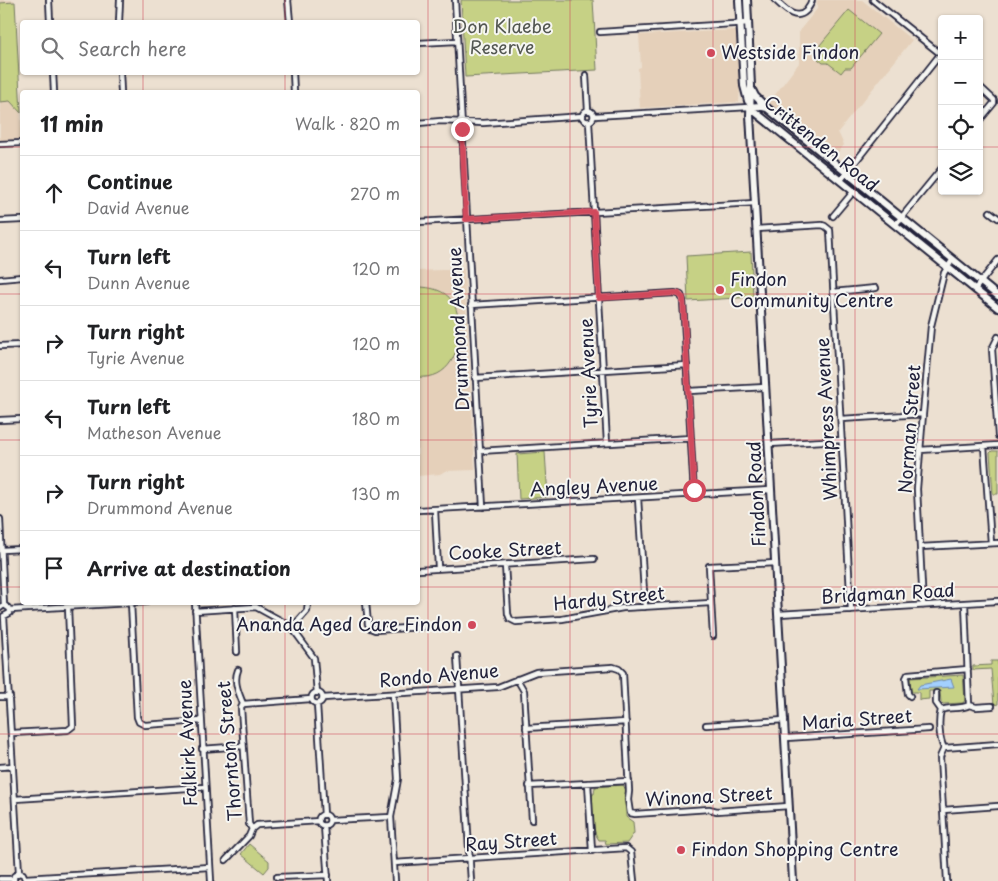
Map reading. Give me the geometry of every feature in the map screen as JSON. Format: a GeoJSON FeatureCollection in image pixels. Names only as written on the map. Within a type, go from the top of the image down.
{"type":"FeatureCollection","features":[{"type":"Feature","properties":{"kind":"main road","name":"Findon Road"},"geometry":{"type":"LineString","coordinates":[[740,0],[744,86],[751,128],[794,880]]}},
{"type":"Feature","properties":{"kind":"main road","name":"Findon Road"},"geometry":{"type":"LineString","coordinates":[[748,0],[751,86],[749,107]]}},
{"type":"Feature","properties":{"kind":"main road"},"geometry":{"type":"LineString","coordinates":[[742,50],[750,56]]}},
{"type":"Feature","properties":{"kind":"main road"},"geometry":{"type":"LineString","coordinates":[[751,86],[754,96],[767,108]]}},
{"type":"Feature","properties":{"kind":"main road","name":"Crittenden Road"},"geometry":{"type":"LineString","coordinates":[[749,107],[759,106],[767,108],[998,296]]}},
{"type":"Feature","properties":{"kind":"main road","name":"Crittenden Road"},"geometry":{"type":"LineString","coordinates":[[749,107],[998,308]]}},
{"type":"Feature","properties":{"kind":"main road"},"geometry":{"type":"LineString","coordinates":[[751,128],[757,120],[765,120]]}},
{"type":"Feature","properties":{"kind":"street"},"geometry":{"type":"LineString","coordinates":[[49,0],[50,20]]}},
{"type":"Feature","properties":{"kind":"street"},"geometry":{"type":"LineString","coordinates":[[119,20],[120,0]]}},
{"type":"Feature","properties":{"kind":"street"},"geometry":{"type":"LineString","coordinates":[[288,0],[290,20]]}},
{"type":"Feature","properties":{"kind":"street","name":"Drummond Avenue"},"geometry":{"type":"LineString","coordinates":[[455,0],[483,507]]}},
{"type":"Feature","properties":{"kind":"street"},"geometry":{"type":"LineString","coordinates":[[774,0],[789,12],[799,15],[810,5],[812,0]]}},
{"type":"Feature","properties":{"kind":"street"},"geometry":{"type":"LineString","coordinates":[[873,0],[938,52]]}},
{"type":"Feature","properties":{"kind":"street"},"geometry":{"type":"LineString","coordinates":[[600,32],[749,23]]}},
{"type":"Feature","properties":{"kind":"street"},"geometry":{"type":"LineString","coordinates":[[420,43],[457,41]]}},
{"type":"Feature","properties":{"kind":"street"},"geometry":{"type":"LineString","coordinates":[[841,180],[938,58]]}},
{"type":"Feature","properties":{"kind":"street"},"geometry":{"type":"LineString","coordinates":[[53,75],[54,90]]}},
{"type":"Feature","properties":{"kind":"street"},"geometry":{"type":"LineString","coordinates":[[120,75],[121,90]]}},
{"type":"Feature","properties":{"kind":"street"},"geometry":{"type":"LineString","coordinates":[[292,75],[294,90]]}},
{"type":"Feature","properties":{"kind":"street"},"geometry":{"type":"LineString","coordinates":[[586,75],[588,111]]}},
{"type":"Feature","properties":{"kind":"street"},"geometry":{"type":"LineString","coordinates":[[983,90],[994,100],[994,103],[983,116]]}},
{"type":"Feature","properties":{"kind":"street"},"geometry":{"type":"LineString","coordinates":[[594,116],[749,107]]}},
{"type":"Feature","properties":{"kind":"street"},"geometry":{"type":"LineString","coordinates":[[420,122],[483,123],[583,116],[588,111]]}},
{"type":"Feature","properties":{"kind":"street"},"geometry":{"type":"LineString","coordinates":[[588,111],[592,112],[594,116]]}},
{"type":"Feature","properties":{"kind":"street"},"geometry":{"type":"LineString","coordinates":[[583,116],[584,120],[589,122],[594,116]]}},
{"type":"Feature","properties":{"kind":"street","name":"Tyrie Avenue"},"geometry":{"type":"LineString","coordinates":[[589,122],[607,443]]}},
{"type":"Feature","properties":{"kind":"street"},"geometry":{"type":"LineString","coordinates":[[0,144],[20,143]]}},
{"type":"Feature","properties":{"kind":"street"},"geometry":{"type":"LineString","coordinates":[[896,224],[938,173]]}},
{"type":"Feature","properties":{"kind":"street"},"geometry":{"type":"LineString","coordinates":[[833,216],[854,190]]}},
{"type":"Feature","properties":{"kind":"street"},"geometry":{"type":"LineString","coordinates":[[420,222],[755,203]]}},
{"type":"Feature","properties":{"kind":"street"},"geometry":{"type":"LineString","coordinates":[[990,212],[998,218]]}},
{"type":"Feature","properties":{"kind":"street"},"geometry":{"type":"LineString","coordinates":[[0,221],[20,220]]}},
{"type":"Feature","properties":{"kind":"street","name":"Whimpress Avenue"},"geometry":{"type":"LineString","coordinates":[[756,229],[822,225],[830,230],[851,610]]}},
{"type":"Feature","properties":{"kind":"street","name":"Norman Street"},"geometry":{"type":"LineString","coordinates":[[923,606],[917,489],[923,414],[931,326],[946,267],[953,259]]}},
{"type":"Feature","properties":{"kind":"street"},"geometry":{"type":"LineString","coordinates":[[975,290],[998,260]]}},
{"type":"Feature","properties":{"kind":"street"},"geometry":{"type":"LineString","coordinates":[[0,278],[20,277]]}},
{"type":"Feature","properties":{"kind":"street"},"geometry":{"type":"LineString","coordinates":[[833,292],[876,288]]}},
{"type":"Feature","properties":{"kind":"street"},"geometry":{"type":"LineString","coordinates":[[471,306],[675,293],[682,295],[684,301],[694,495]]}},
{"type":"Feature","properties":{"kind":"street"},"geometry":{"type":"LineString","coordinates":[[998,338],[992,355],[998,436]]}},
{"type":"Feature","properties":{"kind":"street"},"geometry":{"type":"LineString","coordinates":[[0,346],[20,344]]}},
{"type":"Feature","properties":{"kind":"street"},"geometry":{"type":"LineString","coordinates":[[475,378],[687,365]]}},
{"type":"Feature","properties":{"kind":"street"},"geometry":{"type":"LineString","coordinates":[[689,391],[766,387]]}},
{"type":"Feature","properties":{"kind":"street"},"geometry":{"type":"LineString","coordinates":[[841,419],[923,414]]}},
{"type":"Feature","properties":{"kind":"street"},"geometry":{"type":"LineString","coordinates":[[0,420],[20,419]]}},
{"type":"Feature","properties":{"kind":"street"},"geometry":{"type":"LineString","coordinates":[[480,451],[691,438]]}},
{"type":"Feature","properties":{"kind":"street"},"geometry":{"type":"LineString","coordinates":[[769,444],[842,440]]}},
{"type":"Feature","properties":{"kind":"street"},"geometry":{"type":"LineString","coordinates":[[920,450],[998,445]]}},
{"type":"Feature","properties":{"kind":"street"},"geometry":{"type":"LineString","coordinates":[[984,446],[991,543]]}},
{"type":"Feature","properties":{"kind":"street","name":"Angley Avenue"},"geometry":{"type":"LineString","coordinates":[[420,510],[771,490]]}},
{"type":"Feature","properties":{"kind":"street"},"geometry":{"type":"LineString","coordinates":[[638,498],[645,607]]}},
{"type":"Feature","properties":{"kind":"street"},"geometry":{"type":"LineString","coordinates":[[435,510],[438,568]]}},
{"type":"Feature","properties":{"kind":"street"},"geometry":{"type":"LineString","coordinates":[[0,519],[2,606],[9,607],[10,610],[100,605]]}},
{"type":"Feature","properties":{"kind":"street"},"geometry":{"type":"LineString","coordinates":[[920,547],[998,543]]}},
{"type":"Feature","properties":{"kind":"street"},"geometry":{"type":"LineString","coordinates":[[2,550],[20,549]]}},
{"type":"Feature","properties":{"kind":"street","name":"Cooke Street"},"geometry":{"type":"LineString","coordinates":[[420,570],[594,559]]}},
{"type":"Feature","properties":{"kind":"street"},"geometry":{"type":"LineString","coordinates":[[713,636],[709,566],[776,563]]}},
{"type":"Feature","properties":{"kind":"street","name":"Hardy Street"},"geometry":{"type":"LineString","coordinates":[[505,565],[508,614],[510,619],[516,622],[562,619],[623,608],[711,603]]}},
{"type":"Feature","properties":{"kind":"street","name":"Bridgman Road"},"geometry":{"type":"LineString","coordinates":[[779,614],[998,601]]}},
{"type":"Feature","properties":{"kind":"street"},"geometry":{"type":"LineString","coordinates":[[965,603],[970,705]]}},
{"type":"Feature","properties":{"kind":"street"},"geometry":{"type":"LineString","coordinates":[[131,605],[137,718],[139,722],[145,725],[201,721]]}},
{"type":"Feature","properties":{"kind":"street","name":"Falkirk Avenue"},"geometry":{"type":"LineString","coordinates":[[195,605],[204,787],[211,881]]}},
{"type":"Feature","properties":{"kind":"street"},"geometry":{"type":"LineString","coordinates":[[195,611],[252,605],[292,628],[314,658],[317,693]]}},
{"type":"Feature","properties":{"kind":"street"},"geometry":{"type":"LineString","coordinates":[[292,628],[307,611],[308,605]]}},
{"type":"Feature","properties":{"kind":"street"},"geometry":{"type":"LineString","coordinates":[[366,605],[368,624],[370,628],[375,630],[423,627]]}},
{"type":"Feature","properties":{"kind":"street"},"geometry":{"type":"LineString","coordinates":[[12,733],[68,730],[73,726],[68,607]]}},
{"type":"Feature","properties":{"kind":"street"},"geometry":{"type":"LineString","coordinates":[[235,608],[238,652]]}},
{"type":"Feature","properties":{"kind":"street"},"geometry":{"type":"LineString","coordinates":[[0,879],[14,880],[16,874],[19,873],[10,697],[2,615],[8,615],[10,610]]}},
{"type":"Feature","properties":{"kind":"street"},"geometry":{"type":"LineString","coordinates":[[457,656],[471,881]]}},
{"type":"Feature","properties":{"kind":"street","name":"Rondo Avenue"},"geometry":{"type":"LineString","coordinates":[[323,698],[498,687],[536,672],[613,667],[619,669],[623,673],[630,813]]}},
{"type":"Feature","properties":{"kind":"street"},"geometry":{"type":"LineString","coordinates":[[910,696],[908,694],[906,678],[908,674],[968,669]]}},
{"type":"Feature","properties":{"kind":"street","name":"Thornton Street"},"geometry":{"type":"LineString","coordinates":[[238,670],[236,675],[237,692],[243,704],[241,708],[243,746],[249,824],[252,829]]}},
{"type":"Feature","properties":{"kind":"street"},"geometry":{"type":"LineString","coordinates":[[517,679],[524,691],[532,820]]}},
{"type":"Feature","properties":{"kind":"street"},"geometry":{"type":"LineString","coordinates":[[317,693],[321,694],[323,698],[321,703],[317,704]]}},
{"type":"Feature","properties":{"kind":"street"},"geometry":{"type":"LineString","coordinates":[[312,699],[313,694],[317,693]]}},
{"type":"Feature","properties":{"kind":"street"},"geometry":{"type":"LineString","coordinates":[[936,693],[936,703],[941,710],[941,739],[944,748]]}},
{"type":"Feature","properties":{"kind":"street"},"geometry":{"type":"LineString","coordinates":[[393,694],[398,779],[391,817],[395,881]]}},
{"type":"Feature","properties":{"kind":"street"},"geometry":{"type":"LineString","coordinates":[[0,697],[10,697]]}},
{"type":"Feature","properties":{"kind":"street"},"geometry":{"type":"LineString","coordinates":[[243,704],[312,699]]}},
{"type":"Feature","properties":{"kind":"street"},"geometry":{"type":"LineString","coordinates":[[312,699],[317,704],[324,815]]}},
{"type":"Feature","properties":{"kind":"street"},"geometry":{"type":"LineString","coordinates":[[941,710],[970,705],[976,707],[992,706]]}},
{"type":"Feature","properties":{"kind":"street"},"geometry":{"type":"LineString","coordinates":[[706,725],[785,720]]}},
{"type":"Feature","properties":{"kind":"street"},"geometry":{"type":"LineString","coordinates":[[526,728],[626,722]]}},
{"type":"Feature","properties":{"kind":"street","name":"Maria Street"},"geometry":{"type":"LineString","coordinates":[[786,738],[929,729]]}},
{"type":"Feature","properties":{"kind":"street"},"geometry":{"type":"LineString","coordinates":[[944,748],[998,744]]}},
{"type":"Feature","properties":{"kind":"street"},"geometry":{"type":"LineString","coordinates":[[202,749],[243,746]]}},
{"type":"Feature","properties":{"kind":"street"},"geometry":{"type":"LineString","coordinates":[[944,748],[940,757],[947,881]]}},
{"type":"Feature","properties":{"kind":"street"},"geometry":{"type":"LineString","coordinates":[[0,767],[14,766]]}},
{"type":"Feature","properties":{"kind":"street"},"geometry":{"type":"LineString","coordinates":[[529,786],[629,781]]}},
{"type":"Feature","properties":{"kind":"street"},"geometry":{"type":"LineString","coordinates":[[588,783],[592,851]]}},
{"type":"Feature","properties":{"kind":"street"},"geometry":{"type":"LineString","coordinates":[[15,799],[204,787]]}},
{"type":"Feature","properties":{"kind":"street","name":"Winona Street"},"geometry":{"type":"LineString","coordinates":[[630,813],[708,809],[717,811],[789,806]]}},
{"type":"Feature","properties":{"kind":"street"},"geometry":{"type":"LineString","coordinates":[[943,810],[998,806]]}},
{"type":"Feature","properties":{"kind":"street"},"geometry":{"type":"LineString","coordinates":[[324,815],[330,820]]}},
{"type":"Feature","properties":{"kind":"street"},"geometry":{"type":"LineString","coordinates":[[319,821],[320,816],[324,815]]}},
{"type":"Feature","properties":{"kind":"street"},"geometry":{"type":"LineString","coordinates":[[330,820],[391,817]]}},
{"type":"Feature","properties":{"kind":"street"},"geometry":{"type":"LineString","coordinates":[[324,826],[329,824],[330,820]]}},
{"type":"Feature","properties":{"kind":"street"},"geometry":{"type":"LineString","coordinates":[[226,860],[257,825],[319,821]]}},
{"type":"Feature","properties":{"kind":"street"},"geometry":{"type":"LineString","coordinates":[[319,821],[324,826],[328,881]]}},
{"type":"Feature","properties":{"kind":"street","name":"Ray Street"},"geometry":{"type":"LineString","coordinates":[[394,863],[626,848],[630,850],[634,881]]}},
{"type":"Feature","properties":{"kind":"street"},"geometry":{"type":"LineString","coordinates":[[19,873],[23,874],[25,880],[210,867]]}},
{"type":"Feature","properties":{"kind":"street"},"geometry":{"type":"LineString","coordinates":[[277,877],[328,875]]}},
{"type":"Feature","properties":{"kind":"shaded area"},"geometry":{"type":"Polygon","coordinates":[[[0,0],[14,0],[20,105],[20,140],[0,141],[0,0]]]}},
{"type":"Feature","properties":{"kind":"shaded area"},"geometry":{"type":"Polygon","coordinates":[[[817,0],[862,0],[912,40],[838,132],[844,145],[833,158],[768,104],[799,63],[799,31],[817,9],[817,0]]]}},
{"type":"Feature","properties":{"kind":"shaded area"},"geometry":{"type":"Polygon","coordinates":[[[735,30],[737,32],[739,102],[640,108],[638,68],[641,67],[639,35],[735,30]]]}},
{"type":"Feature","properties":{"kind":"shaded area"},"geometry":{"type":"Polygon","coordinates":[[[464,269],[475,470],[445,471],[440,474],[420,476],[420,271],[464,269]]]}},
{"type":"Feature","properties":{"kind":"green space","name":"Don Klaebe Reserve"},"geometry":{"type":"Polygon","coordinates":[[[461,0],[593,0],[597,70],[465,77],[461,0]]]}},
{"type":"Feature","properties":{"kind":"green space"},"geometry":{"type":"Polygon","coordinates":[[[15,2],[20,112],[10,101],[0,102],[0,3],[15,2]]]}},
{"type":"Feature","properties":{"kind":"green space"},"geometry":{"type":"Polygon","coordinates":[[[849,10],[879,34],[851,68],[845,68],[841,73],[828,63],[823,63],[818,59],[824,52],[820,49],[820,45],[849,10]]]}},
{"type":"Feature","properties":{"kind":"green space"},"geometry":{"type":"Polygon","coordinates":[[[751,252],[753,297],[688,301],[686,256],[751,252]]]}},
{"type":"Feature","properties":{"kind":"green space"},"geometry":{"type":"Polygon","coordinates":[[[420,287],[437,290],[449,297],[457,312],[459,324],[458,344],[451,362],[438,374],[420,377],[420,287]]]}},
{"type":"Feature","properties":{"kind":"green space"},"geometry":{"type":"Polygon","coordinates":[[[998,451],[998,494],[993,494],[990,453],[998,451]]]}},
{"type":"Feature","properties":{"kind":"green space"},"geometry":{"type":"Polygon","coordinates":[[[545,452],[548,497],[519,499],[517,454],[545,452]]]}},
{"type":"Feature","properties":{"kind":"green space"},"geometry":{"type":"Polygon","coordinates":[[[991,661],[998,661],[998,704],[994,705],[991,669],[973,670],[973,666],[991,665],[991,661]]]}},
{"type":"Feature","properties":{"kind":"green space"},"geometry":{"type":"Polygon","coordinates":[[[963,675],[965,700],[963,703],[943,704],[940,691],[929,691],[929,699],[919,700],[919,692],[911,692],[910,678],[963,675]]]}},
{"type":"Feature","properties":{"kind":"green space"},"geometry":{"type":"Polygon","coordinates":[[[623,785],[626,790],[626,817],[633,822],[634,833],[627,843],[606,844],[605,840],[599,840],[596,836],[592,794],[594,794],[595,787],[623,785]]]}},
{"type":"Feature","properties":{"kind":"green space"},"geometry":{"type":"Polygon","coordinates":[[[249,844],[269,861],[269,867],[264,873],[241,854],[249,844]]]}},
{"type":"Feature","properties":{"kind":"water"},"geometry":{"type":"Polygon","coordinates":[[[951,679],[954,687],[917,689],[920,685],[951,679]]]}},
{"type":"Feature","properties":{"kind":"place","name":"Westside Findon"},"geometry":{"type":"Point","coordinates":[711,53]}},
{"type":"Feature","properties":{"kind":"place","name":"Findon Community Centre"},"geometry":{"type":"Point","coordinates":[720,290]}},
{"type":"Feature","properties":{"kind":"place","name":"Ananda Aged Care Findon"},"geometry":{"type":"Point","coordinates":[472,625]}},
{"type":"Feature","properties":{"kind":"place","name":"Findon Shopping Centre"},"geometry":{"type":"Point","coordinates":[681,850]}},
{"type":"Feature","properties":{"kind":"route"},"geometry":{"type":"LineString","coordinates":[[462,129],[466,219],[594,212],[599,298],[675,293],[682,295],[684,301],[694,490]]}}]}
